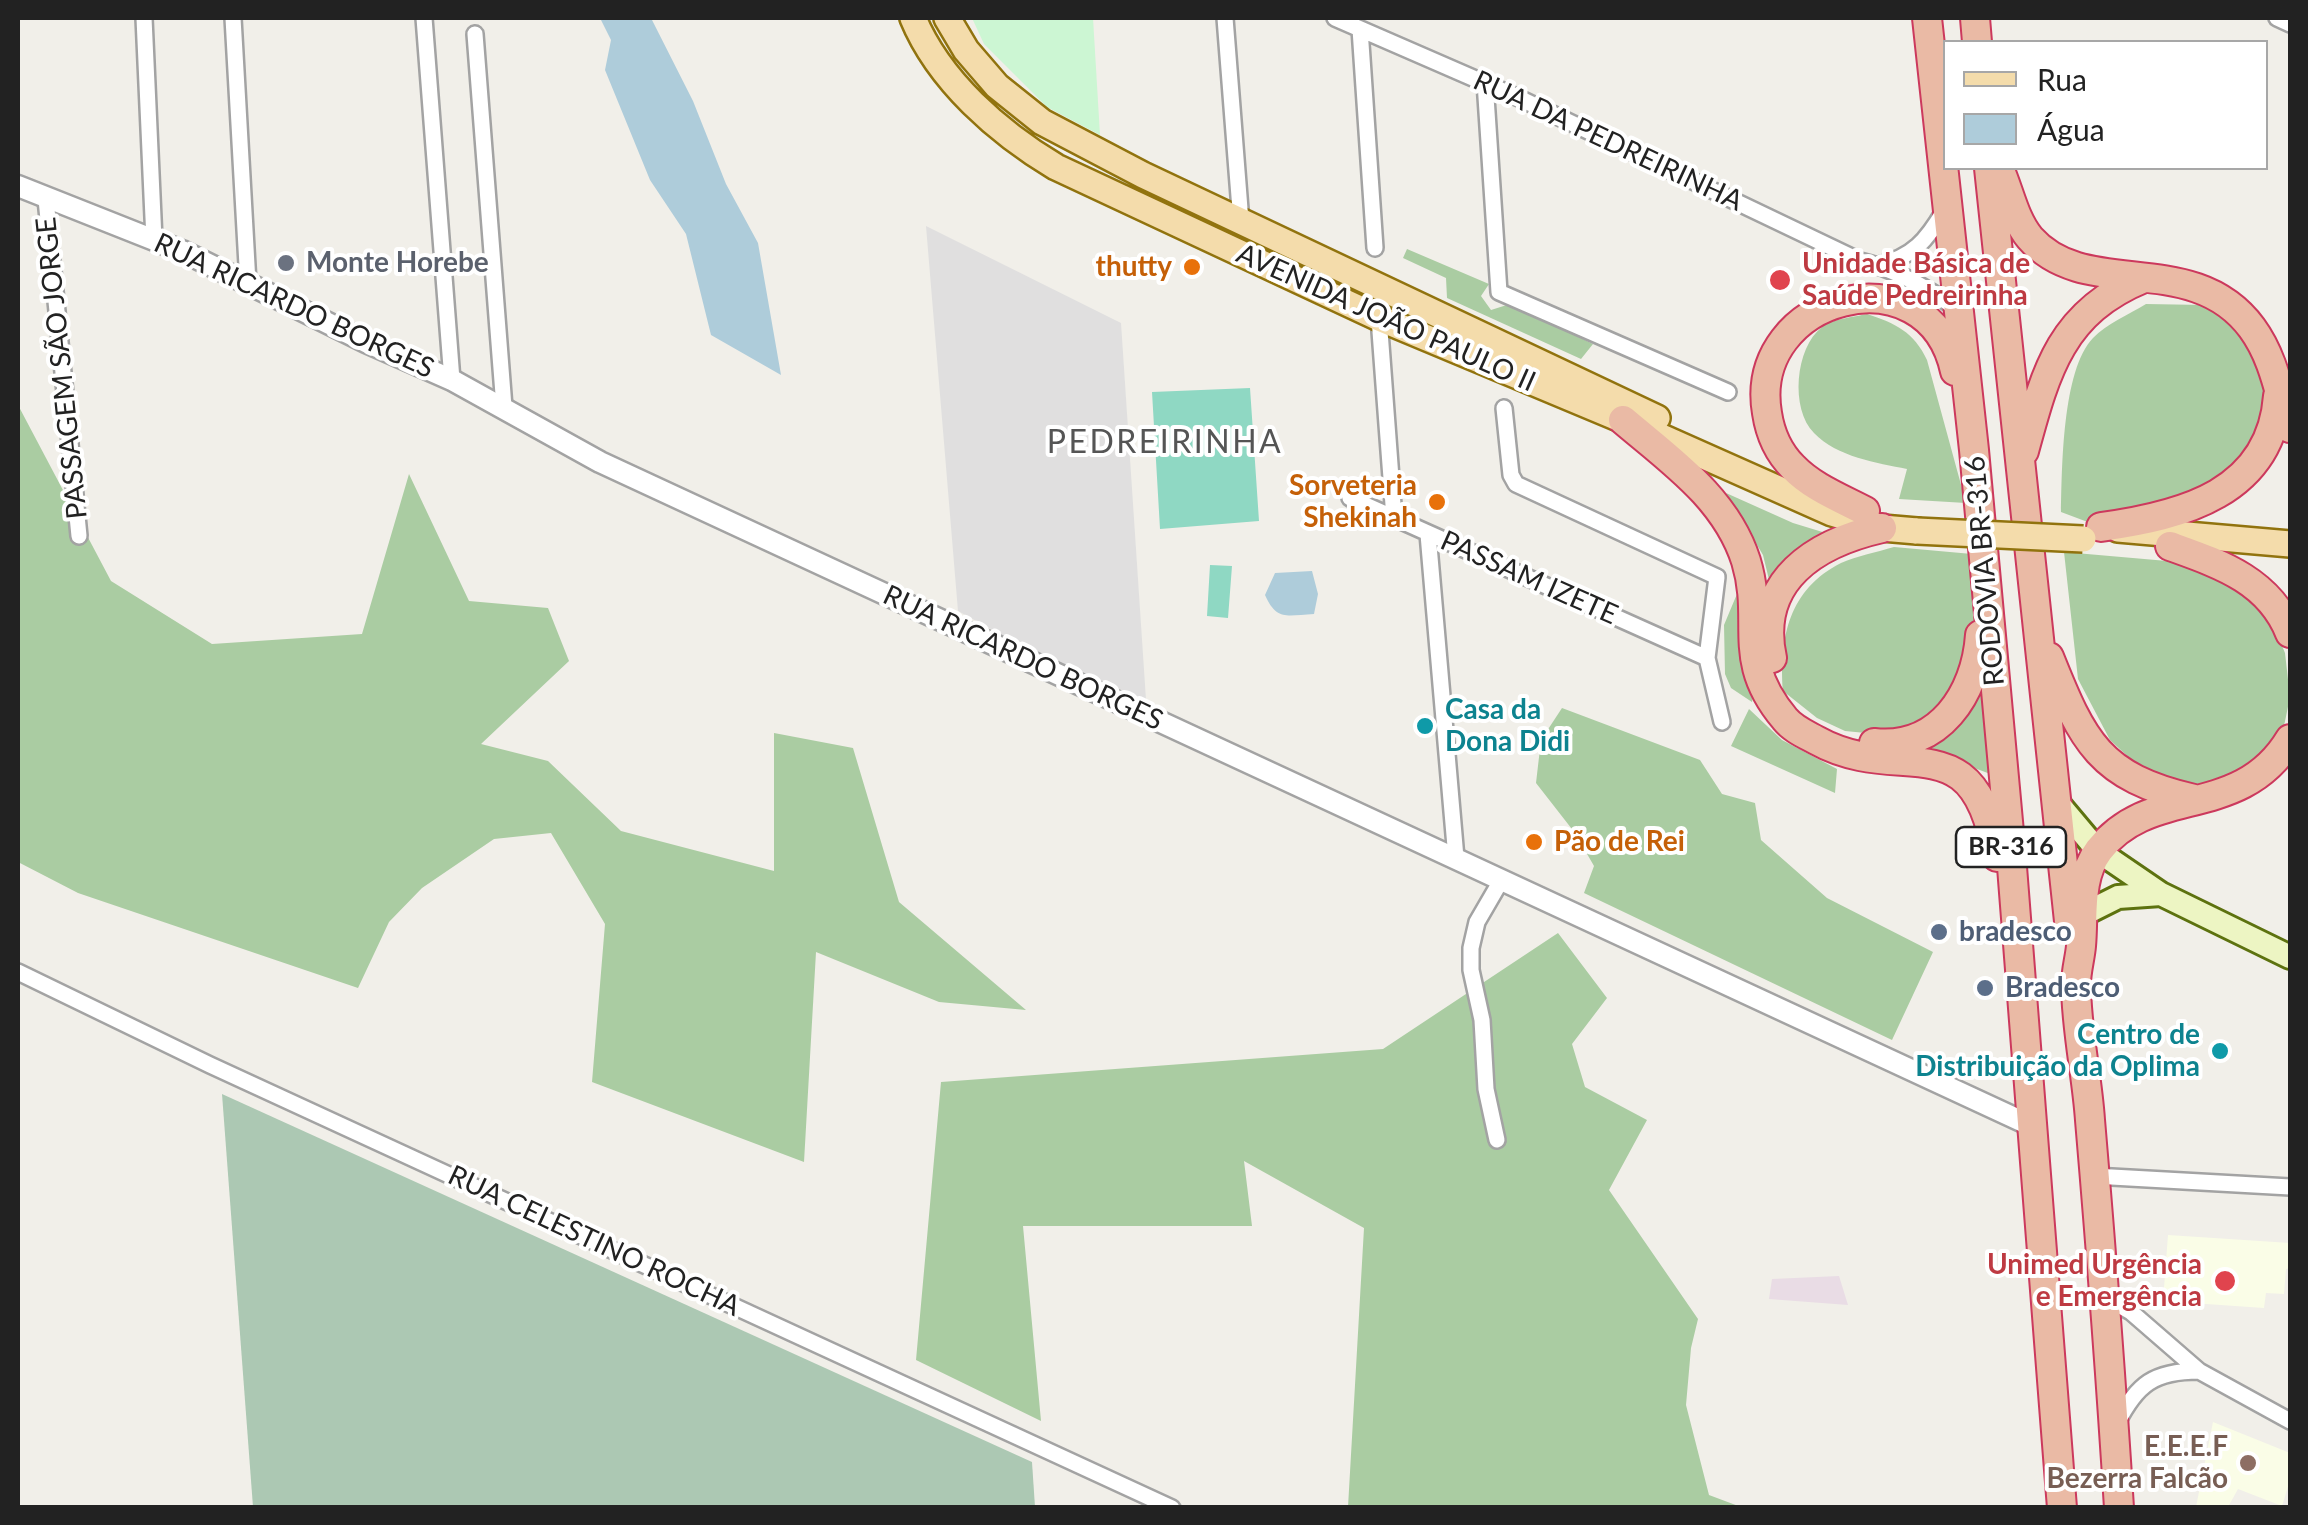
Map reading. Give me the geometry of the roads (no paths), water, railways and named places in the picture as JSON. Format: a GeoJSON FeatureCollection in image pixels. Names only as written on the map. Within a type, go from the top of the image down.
{"type":"FeatureCollection","features":[{"type":"Feature","properties":{"kind":"highway","name":"RODOVIA BR-316"},"geometry":{"type":"LineString","coordinates":[[1927,18],[1974,450],[2032,1126]]}},
{"type":"Feature","properties":{"kind":"highway","name":"RODOVIA BR-316"},"geometry":{"type":"LineString","coordinates":[[1990,170],[2076,982]]}},
{"type":"Feature","properties":{"kind":"highway"},"geometry":{"type":"LineString","coordinates":[[2000,170],[2017,217],[2028,236],[2046,253],[2064,263],[2104,273],[2147,276],[2197,287],[2226,302],[2250,325],[2266,350],[2290,428]]}},
{"type":"Feature","properties":{"kind":"highway"},"geometry":{"type":"LineString","coordinates":[[2020,467],[2056,349],[2076,322],[2103,298],[2147,276]]}},
{"type":"Feature","properties":{"kind":"highway"},"geometry":{"type":"LineString","coordinates":[[1974,450],[1951,354],[1934,326],[1906,304],[1888,299],[1852,299],[1805,318],[1780,343],[1764,383],[1772,435],[1793,468],[1874,519],[1801,562],[1778,593],[1772,609],[1769,646],[1783,691],[1813,722],[1858,741],[1904,743],[1929,732],[1952,714],[1967,692],[1978,660],[1985,569]]}},
{"type":"Feature","properties":{"kind":"highway"},"geometry":{"type":"LineString","coordinates":[[2089,531],[2160,518],[2214,497],[2236,481],[2254,462],[2268,438],[2277,414],[2279,384]]}},
{"type":"Feature","properties":{"kind":"highway"},"geometry":{"type":"LineString","coordinates":[[1622,420],[1700,486],[1738,544],[1752,592],[1752,656],[1768,696],[1787,722],[1844,752],[1942,766],[1964,778],[1979,794],[1994,836],[2009,972],[2023,989]]}},
{"type":"Feature","properties":{"kind":"highway"},"geometry":{"type":"LineString","coordinates":[[2170,546],[2240,574],[2282,613],[2290,633]]}},
{"type":"Feature","properties":{"kind":"highway"},"geometry":{"type":"LineString","coordinates":[[2036,623],[2078,724],[2098,754],[2138,782],[2196,799]]}},
{"type":"Feature","properties":{"kind":"highway"},"geometry":{"type":"LineString","coordinates":[[2076,982],[2085,879],[2098,851],[2128,826],[2159,810],[2221,794],[2259,777],[2290,740]]}},
{"type":"Feature","properties":{"kind":"highway","name":"BR-316"},"geometry":{"type":"LineString","coordinates":[[2076,982],[2119,1508]]}},
{"type":"Feature","properties":{"kind":"highway","name":"BR-316"},"geometry":{"type":"LineString","coordinates":[[2032,1126],[2062,1508]]}},
{"type":"Feature","properties":{"kind":"main road","name":"AVENIDA JOÃO PAULO II"},"geometry":{"type":"LineString","coordinates":[[913,18],[957,87],[1019,145],[1152,214],[1380,318],[1832,513],[1916,525],[2089,531]]}},
{"type":"Feature","properties":{"kind":"main road","name":"AVENIDA JOÃO PAULO II"},"geometry":{"type":"LineString","coordinates":[[947,18],[966,50],[997,86],[1042,122],[1241,222],[1874,519]]}},
{"type":"Feature","properties":{"kind":"main road"},"geometry":{"type":"LineString","coordinates":[[2089,531],[2290,544]]}},
{"type":"Feature","properties":{"kind":"main road"},"geometry":{"type":"LineString","coordinates":[[2089,531],[2170,546],[2290,556]]}},
{"type":"Feature","properties":{"kind":"main road"},"geometry":{"type":"LineString","coordinates":[[2056,801],[2098,851],[2161,894],[2290,957]]}},
{"type":"Feature","properties":{"kind":"main road"},"geometry":{"type":"LineString","coordinates":[[2084,914],[2118,897],[2161,894]]}},
{"type":"Feature","properties":{"kind":"street"},"geometry":{"type":"LineString","coordinates":[[144,18],[154,240]]}},
{"type":"Feature","properties":{"kind":"street"},"geometry":{"type":"LineString","coordinates":[[232,18],[248,283]]}},
{"type":"Feature","properties":{"kind":"street"},"geometry":{"type":"LineString","coordinates":[[424,18],[452,380]]}},
{"type":"Feature","properties":{"kind":"street"},"geometry":{"type":"LineString","coordinates":[[1225,18],[1241,222]]}},
{"type":"Feature","properties":{"kind":"street","name":"RUA DA PEDREIRINHA"},"geometry":{"type":"LineString","coordinates":[[1335,18],[1485,82],[1860,261],[1879,265],[1932,291],[1958,310]]}},
{"type":"Feature","properties":{"kind":"street"},"geometry":{"type":"LineString","coordinates":[[2276,18],[2290,24]]}},
{"type":"Feature","properties":{"kind":"street"},"geometry":{"type":"LineString","coordinates":[[1360,29],[1375,248]]}},
{"type":"Feature","properties":{"kind":"street"},"geometry":{"type":"LineString","coordinates":[[475,34],[504,407]]}},
{"type":"Feature","properties":{"kind":"street"},"geometry":{"type":"LineString","coordinates":[[1485,82],[1498,292],[1728,392]]}},
{"type":"Feature","properties":{"kind":"street","name":"RUA RICARDO BORGES"},"geometry":{"type":"LineString","coordinates":[[18,186],[154,240],[248,283],[452,380],[600,462],[2032,1126]]}},
{"type":"Feature","properties":{"kind":"street","name":"PASSAGEM SÃO JORGE"},"geometry":{"type":"LineString","coordinates":[[46,199],[79,536]]}},
{"type":"Feature","properties":{"kind":"street"},"geometry":{"type":"LineString","coordinates":[[1879,265],[1912,254],[1927,240],[1946,208]]}},
{"type":"Feature","properties":{"kind":"street"},"geometry":{"type":"LineString","coordinates":[[1380,318],[1394,518]]}},
{"type":"Feature","properties":{"kind":"street"},"geometry":{"type":"LineString","coordinates":[[1504,408],[1511,475],[1516,484],[1714,574],[1719,582],[1707,658],[1722,722]]}},
{"type":"Feature","properties":{"kind":"street","name":"PASSAM IZETE"},"geometry":{"type":"LineString","coordinates":[[1350,498],[1707,658]]}},
{"type":"Feature","properties":{"kind":"street"},"geometry":{"type":"LineString","coordinates":[[1428,534],[1456,858]]}},
{"type":"Feature","properties":{"kind":"street"},"geometry":{"type":"LineString","coordinates":[[1496,1140],[1486,1089],[1482,1020],[1471,970],[1471,948],[1477,922],[1502,879]]}},
{"type":"Feature","properties":{"kind":"street","name":"RUA CELESTINO ROCHA"},"geometry":{"type":"LineString","coordinates":[[18,972],[210,1065],[1172,1508]]}},
{"type":"Feature","properties":{"kind":"street"},"geometry":{"type":"LineString","coordinates":[[2094,1176],[2290,1187]]}},
{"type":"Feature","properties":{"kind":"street"},"geometry":{"type":"LineString","coordinates":[[2104,1298],[2132,1312],[2199,1371],[2290,1421]]}},
{"type":"Feature","properties":{"kind":"street"},"geometry":{"type":"LineString","coordinates":[[2114,1428],[2130,1396],[2140,1386],[2179,1371],[2199,1371]]}},
{"type":"Feature","properties":{"kind":"water"},"geometry":{"type":"Polygon","coordinates":[[[600,18],[651,18],[693,101],[726,184],[758,243],[781,375],[711,335],[686,234],[650,180],[605,70],[611,40],[600,18]]]}},
{"type":"Feature","properties":{"kind":"water"},"geometry":{"type":"Polygon","coordinates":[[[1312,571],[1318,594],[1314,614],[1284,615],[1274,610],[1265,595],[1275,573],[1312,571]]]}},
{"type":"Feature","properties":{"kind":"place","name":"Monte Horebe"},"geometry":{"type":"Point","coordinates":[286,263]}},
{"type":"Feature","properties":{"kind":"place","name":"thutty"},"geometry":{"type":"Point","coordinates":[1192,267]}},
{"type":"Feature","properties":{"kind":"place","name":"Unidade Básica de Saúde Pedreirinha"},"geometry":{"type":"Point","coordinates":[1780,280]}},
{"type":"Feature","properties":{"kind":"place","name":"Sorveteria Shekinah"},"geometry":{"type":"Point","coordinates":[1437,502]}},
{"type":"Feature","properties":{"kind":"place","name":"Casa da Dona Didi"},"geometry":{"type":"Point","coordinates":[1425,726]}},
{"type":"Feature","properties":{"kind":"place","name":"Pão de Rei"},"geometry":{"type":"Point","coordinates":[1534,842]}},
{"type":"Feature","properties":{"kind":"place","name":"bradesco"},"geometry":{"type":"Point","coordinates":[1939,932]}},
{"type":"Feature","properties":{"kind":"place","name":"Bradesco"},"geometry":{"type":"Point","coordinates":[1985,988]}},
{"type":"Feature","properties":{"kind":"place","name":"Centro de Distribuição da Oplima"},"geometry":{"type":"Point","coordinates":[2220,1051]}},
{"type":"Feature","properties":{"kind":"place","name":"Unimed Urgência e Emergência"},"geometry":{"type":"Point","coordinates":[2225,1281]}},
{"type":"Feature","properties":{"kind":"place","name":"E.E.E.F Bezerra Falcão"},"geometry":{"type":"Point","coordinates":[2248,1463]}},
{"type":"Feature","properties":{"kind":"district","name":"PEDREIRINHA"},"geometry":{"type":"Point","coordinates":[1165,443]}}]}
